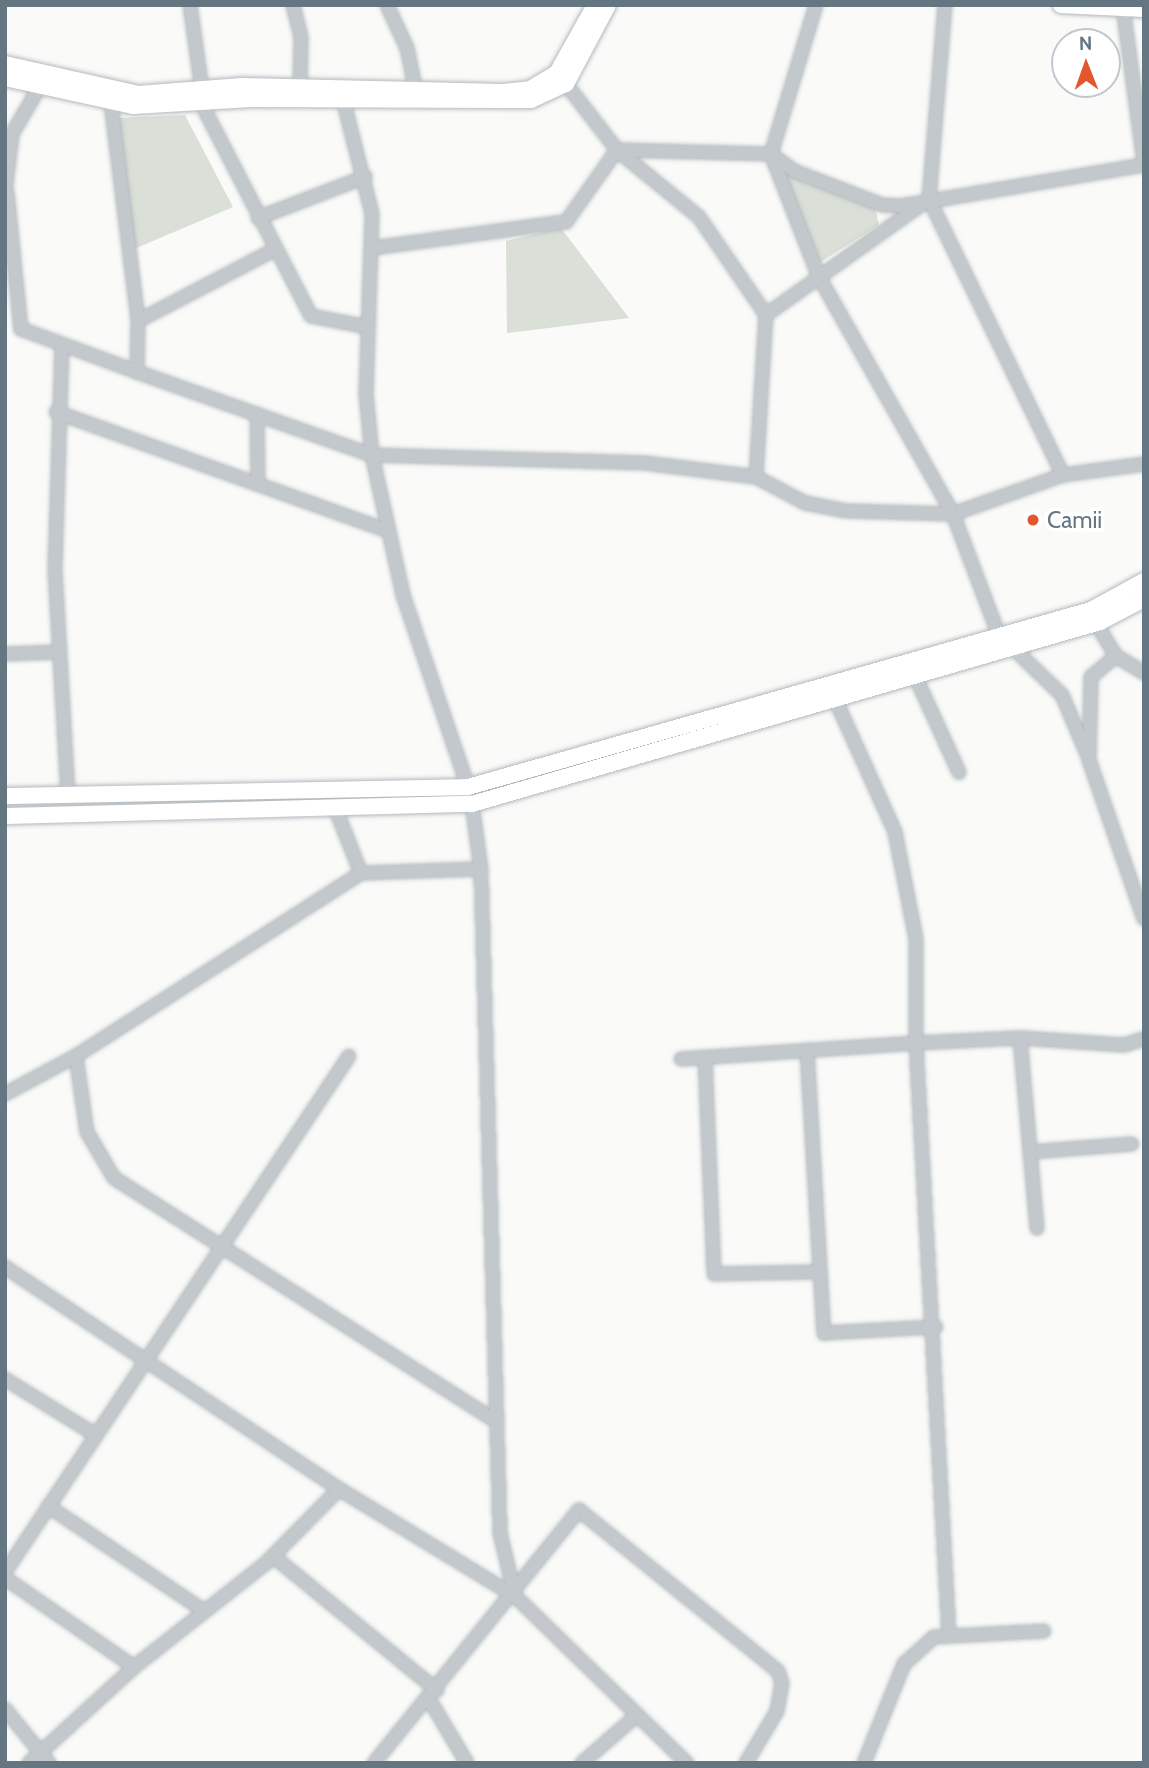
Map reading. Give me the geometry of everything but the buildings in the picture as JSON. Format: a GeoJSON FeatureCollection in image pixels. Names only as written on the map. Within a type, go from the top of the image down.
{"type":"FeatureCollection","features":[{"type":"Feature","properties":{"kind":"street"},"geometry":{"type":"LineString","coordinates":[[190,5],[201,95],[274,250],[311,316],[368,327]]}},
{"type":"Feature","properties":{"kind":"street"},"geometry":{"type":"LineString","coordinates":[[293,5],[301,38],[300,88]]}},
{"type":"Feature","properties":{"kind":"street"},"geometry":{"type":"LineString","coordinates":[[387,5],[407,48],[416,91]]}},
{"type":"Feature","properties":{"kind":"street"},"geometry":{"type":"LineString","coordinates":[[5,78],[111,103],[300,88],[342,97],[416,91],[530,89],[561,78],[595,5]]}},
{"type":"Feature","properties":{"kind":"street"},"geometry":{"type":"LineString","coordinates":[[5,65],[138,94],[503,103],[547,97],[608,5]]}},
{"type":"Feature","properties":{"kind":"street"},"geometry":{"type":"LineString","coordinates":[[816,5],[771,154],[819,277],[953,514],[999,636],[1062,695],[1089,760],[1144,919]]}},
{"type":"Feature","properties":{"kind":"street"},"geometry":{"type":"LineString","coordinates":[[945,5],[929,199],[1063,475]]}},
{"type":"Feature","properties":{"kind":"street"},"geometry":{"type":"LineString","coordinates":[[1062,5],[1144,9]]}},
{"type":"Feature","properties":{"kind":"street"},"geometry":{"type":"LineString","coordinates":[[617,150],[771,154],[794,171],[881,205],[1144,164],[1123,7]]}},
{"type":"Feature","properties":{"kind":"street"},"geometry":{"type":"LineString","coordinates":[[561,78],[617,150],[699,217],[766,315],[756,477]]}},
{"type":"Feature","properties":{"kind":"street"},"geometry":{"type":"LineString","coordinates":[[21,330],[6,192],[12,134],[40,86]]}},
{"type":"Feature","properties":{"kind":"street"},"geometry":{"type":"LineString","coordinates":[[342,97],[365,177],[373,248],[368,327],[372,455],[403,595],[468,787],[481,869],[500,1533],[515,1596]]}},
{"type":"Feature","properties":{"kind":"street"},"geometry":{"type":"LineString","coordinates":[[111,103],[138,321],[137,372]]}},
{"type":"Feature","properties":{"kind":"street"},"geometry":{"type":"LineString","coordinates":[[373,248],[566,222],[617,150]]}},
{"type":"Feature","properties":{"kind":"street"},"geometry":{"type":"LineString","coordinates":[[258,218],[365,177]]}},
{"type":"Feature","properties":{"kind":"street"},"geometry":{"type":"LineString","coordinates":[[766,315],[929,199]]}},
{"type":"Feature","properties":{"kind":"street"},"geometry":{"type":"LineString","coordinates":[[138,321],[274,250]]}},
{"type":"Feature","properties":{"kind":"street"},"geometry":{"type":"LineString","coordinates":[[5,326],[372,455],[597,459],[756,477],[805,503],[847,511],[953,514],[1063,475],[1144,464]]}},
{"type":"Feature","properties":{"kind":"street"},"geometry":{"type":"LineString","coordinates":[[62,345],[56,412],[60,652],[68,796]]}},
{"type":"Feature","properties":{"kind":"street"},"geometry":{"type":"LineString","coordinates":[[56,412],[389,531]]}},
{"type":"Feature","properties":{"kind":"street"},"geometry":{"type":"LineString","coordinates":[[257,414],[258,484]]}},
{"type":"Feature","properties":{"kind":"street"},"geometry":{"type":"LineString","coordinates":[[5,796],[468,787],[1091,610],[1144,581]]}},
{"type":"Feature","properties":{"kind":"street"},"geometry":{"type":"LineString","coordinates":[[5,816],[336,810],[472,804],[1096,623],[1144,599]]}},
{"type":"Feature","properties":{"kind":"street"},"geometry":{"type":"LineString","coordinates":[[1096,623],[1116,656],[1144,673]]}},
{"type":"Feature","properties":{"kind":"street"},"geometry":{"type":"LineString","coordinates":[[5,654],[60,652]]}},
{"type":"Feature","properties":{"kind":"street"},"geometry":{"type":"LineString","coordinates":[[1089,760],[1091,677],[1116,656]]}},
{"type":"Feature","properties":{"kind":"street"},"geometry":{"type":"LineString","coordinates":[[915,676],[959,772]]}},
{"type":"Feature","properties":{"kind":"street"},"geometry":{"type":"LineString","coordinates":[[835,699],[889,817],[905,870],[916,939],[916,1043],[936,1328],[949,1635]]}},
{"type":"Feature","properties":{"kind":"street"},"geometry":{"type":"LineString","coordinates":[[336,810],[361,873]]}},
{"type":"Feature","properties":{"kind":"street"},"geometry":{"type":"LineString","coordinates":[[5,1094],[76,1056],[361,873],[481,869]]}},
{"type":"Feature","properties":{"kind":"street"},"geometry":{"type":"LineString","coordinates":[[1020,1038],[1037,1228]]}},
{"type":"Feature","properties":{"kind":"street"},"geometry":{"type":"LineString","coordinates":[[681,1059],[1020,1038],[1113,1045],[1144,1039]]}},
{"type":"Feature","properties":{"kind":"street"},"geometry":{"type":"LineString","coordinates":[[807,1050],[824,1333],[936,1328]]}},
{"type":"Feature","properties":{"kind":"street"},"geometry":{"type":"LineString","coordinates":[[76,1056],[87,1132],[100,1163],[122,1184],[497,1422]]}},
{"type":"Feature","properties":{"kind":"street"},"geometry":{"type":"LineString","coordinates":[[5,1572],[143,1359],[223,1248],[349,1056]]}},
{"type":"Feature","properties":{"kind":"street"},"geometry":{"type":"LineString","coordinates":[[705,1058],[714,1273],[820,1272]]}},
{"type":"Feature","properties":{"kind":"street"},"geometry":{"type":"LineString","coordinates":[[1030,1152],[1132,1144]]}},
{"type":"Feature","properties":{"kind":"street"},"geometry":{"type":"LineString","coordinates":[[5,1267],[340,1489],[515,1596],[687,1763]]}},
{"type":"Feature","properties":{"kind":"street"},"geometry":{"type":"LineString","coordinates":[[5,1380],[94,1434]]}},
{"type":"Feature","properties":{"kind":"street"},"geometry":{"type":"LineString","coordinates":[[29,1763],[45,1758],[134,1667],[273,1556],[340,1489]]}},
{"type":"Feature","properties":{"kind":"street"},"geometry":{"type":"LineString","coordinates":[[48,1506],[204,1611]]}},
{"type":"Feature","properties":{"kind":"street"},"geometry":{"type":"LineString","coordinates":[[374,1763],[515,1596],[570,1516],[588,1512],[778,1671],[782,1683],[777,1711],[746,1763]]}},
{"type":"Feature","properties":{"kind":"street"},"geometry":{"type":"LineString","coordinates":[[273,1556],[433,1694],[467,1763]]}},
{"type":"Feature","properties":{"kind":"street"},"geometry":{"type":"LineString","coordinates":[[5,1578],[134,1667]]}},
{"type":"Feature","properties":{"kind":"street"},"geometry":{"type":"LineString","coordinates":[[864,1763],[905,1664],[933,1637],[1044,1631]]}},
{"type":"Feature","properties":{"kind":"street"},"geometry":{"type":"LineString","coordinates":[[5,1709],[45,1758]]}},
{"type":"Feature","properties":{"kind":"street"},"geometry":{"type":"LineString","coordinates":[[582,1763],[637,1714]]}},
{"type":"Feature","properties":{"kind":"shaded area"},"geometry":{"type":"Polygon","coordinates":[[[185,115],[233,207],[134,249],[118,118],[185,115]]]}},
{"type":"Feature","properties":{"kind":"shaded area"},"geometry":{"type":"Polygon","coordinates":[[[790,172],[875,207],[879,225],[819,263],[785,175],[790,172]]]}},
{"type":"Feature","properties":{"kind":"shaded area"},"geometry":{"type":"Polygon","coordinates":[[[561,228],[629,318],[507,333],[506,241],[561,228]]]}},
{"type":"Feature","properties":{"kind":"place","name":"Camii"},"geometry":{"type":"Point","coordinates":[1033,520]}}]}
